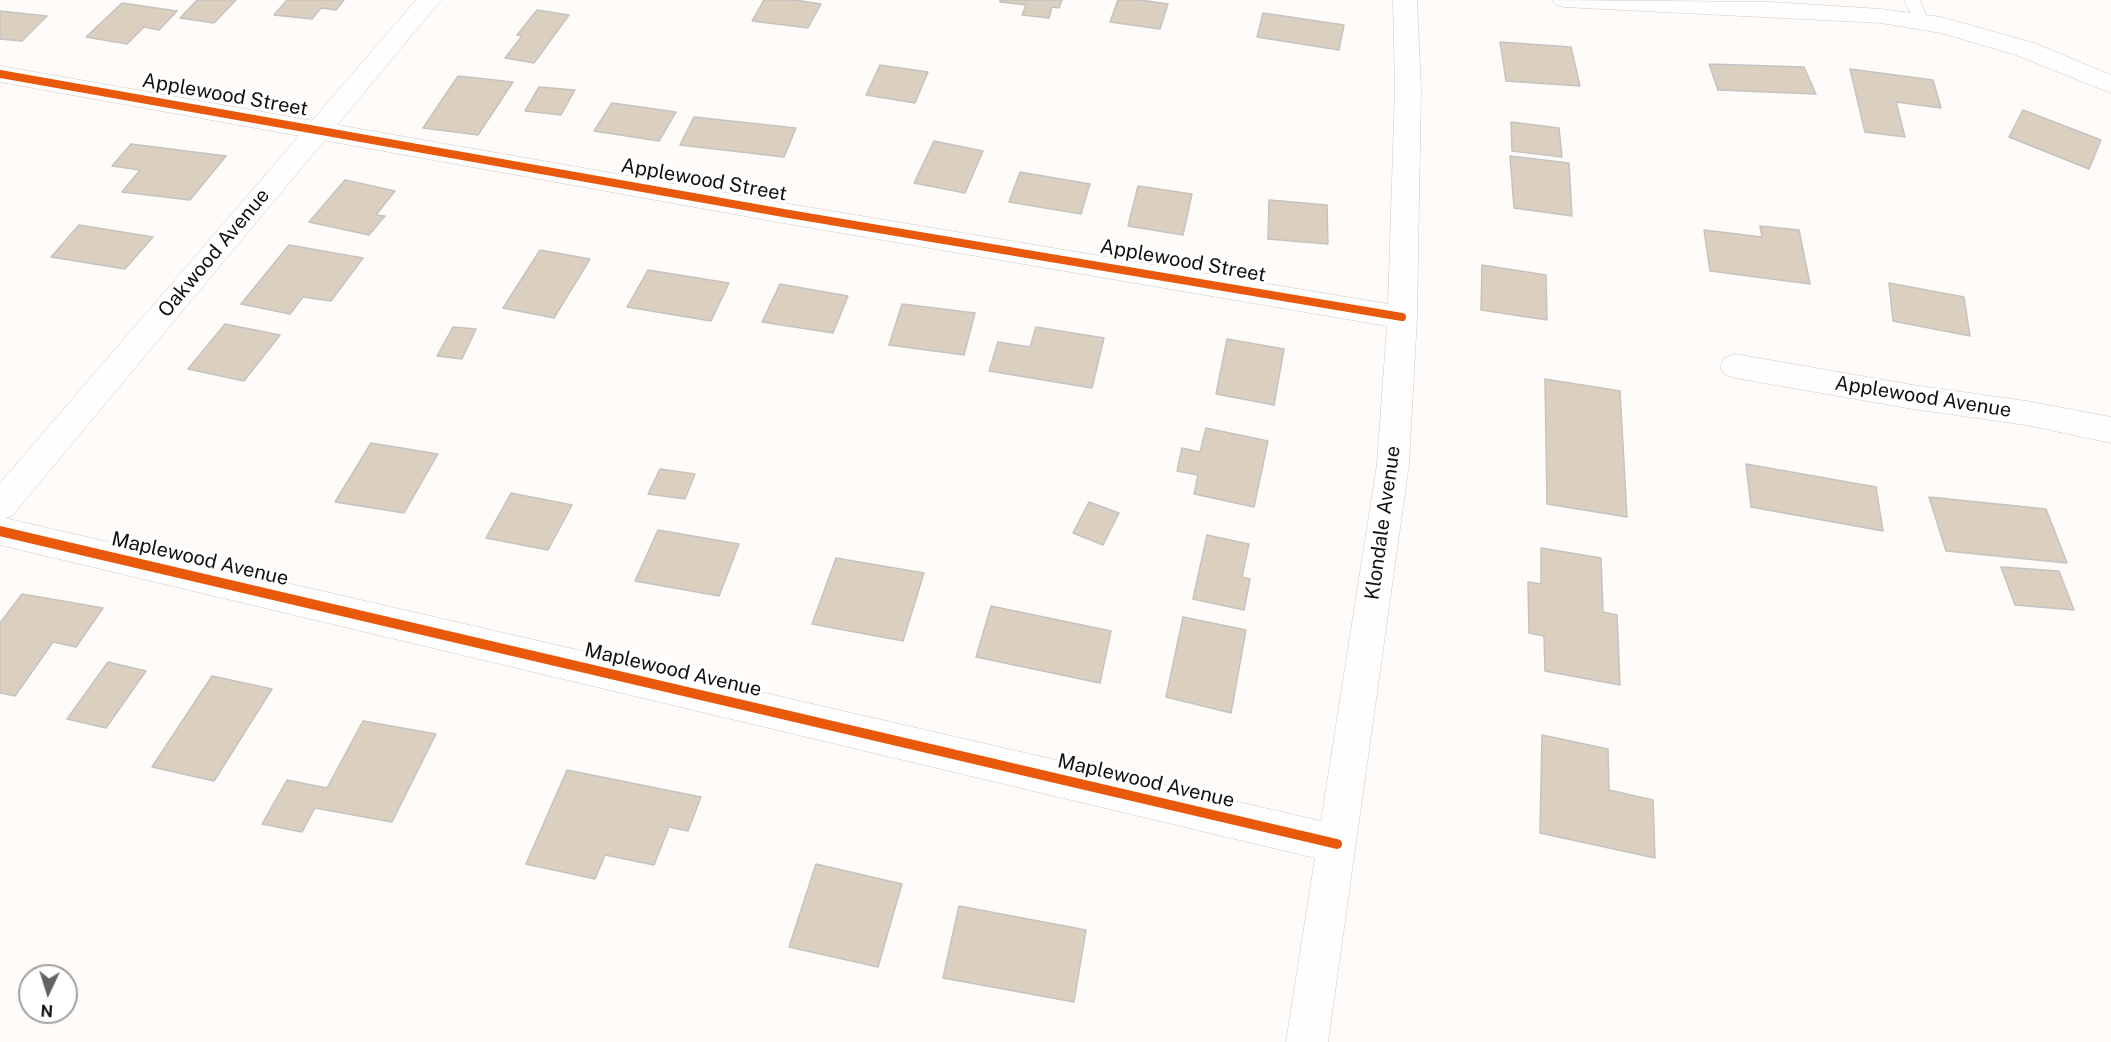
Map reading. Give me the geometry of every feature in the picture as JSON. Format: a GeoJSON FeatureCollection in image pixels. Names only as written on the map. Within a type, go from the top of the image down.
{"type":"FeatureCollection","features":[{"type":"Feature","properties":{"kind":"street","name":"Oakwood Avenue"},"geometry":{"type":"LineString","coordinates":[[0,506],[429,0]]}},
{"type":"Feature","properties":{"kind":"street","name":"Klondale Avenue"},"geometry":{"type":"LineString","coordinates":[[1307,1042],[1394,464],[1402,316],[1408,89],[1405,0]]}},
{"type":"Feature","properties":{"kind":"street"},"geometry":{"type":"LineString","coordinates":[[1564,0],[1881,16],[1916,11],[2025,49],[2111,85]]}},
{"type":"Feature","properties":{"kind":"street","name":"Applewood Street"},"geometry":{"type":"LineString","coordinates":[[0,74],[789,214],[1402,316]]}},
{"type":"Feature","properties":{"kind":"street","name":"Applewood Avenue"},"geometry":{"type":"LineString","coordinates":[[1736,366],[1913,397],[2026,413],[2111,430]]}},
{"type":"Feature","properties":{"kind":"street","name":"Maplewood Avenue"},"geometry":{"type":"LineString","coordinates":[[0,531],[1337,844]]}},
{"type":"Feature","properties":{"kind":"building"},"geometry":{"type":"Polygon","coordinates":[[[197,0],[236,0],[214,23],[180,18],[197,0]]]}},
{"type":"Feature","properties":{"kind":"building"},"geometry":{"type":"Polygon","coordinates":[[[287,0],[344,0],[336,10],[321,8],[312,19],[274,15],[287,0]]]}},
{"type":"Feature","properties":{"kind":"building"},"geometry":{"type":"Polygon","coordinates":[[[764,0],[795,0],[821,4],[808,28],[752,21],[764,0]]]}},
{"type":"Feature","properties":{"kind":"building"},"geometry":{"type":"Polygon","coordinates":[[[1000,0],[1062,0],[1059,8],[1052,7],[1049,18],[1022,15],[1026,5],[1000,2],[1000,0]]]}},
{"type":"Feature","properties":{"kind":"building"},"geometry":{"type":"Polygon","coordinates":[[[1118,0],[1141,0],[1168,4],[1160,29],[1110,22],[1118,0]]]}},
{"type":"Feature","properties":{"kind":"building"},"geometry":{"type":"Polygon","coordinates":[[[122,3],[177,11],[159,30],[144,27],[127,44],[86,37],[122,3]]]}},
{"type":"Feature","properties":{"kind":"building"},"geometry":{"type":"Polygon","coordinates":[[[537,10],[569,15],[534,63],[505,58],[522,36],[517,35],[537,10]]]}},
{"type":"Feature","properties":{"kind":"building"},"geometry":{"type":"Polygon","coordinates":[[[0,11],[47,16],[22,41],[0,39],[0,11]]]}},
{"type":"Feature","properties":{"kind":"building"},"geometry":{"type":"Polygon","coordinates":[[[1263,13],[1344,25],[1339,50],[1257,37],[1263,13]]]}},
{"type":"Feature","properties":{"kind":"building"},"geometry":{"type":"Polygon","coordinates":[[[1500,42],[1571,47],[1580,86],[1506,81],[1500,42]]]}},
{"type":"Feature","properties":{"kind":"building"},"geometry":{"type":"Polygon","coordinates":[[[1709,64],[1804,67],[1816,94],[1718,90],[1709,64]]]}},
{"type":"Feature","properties":{"kind":"building"},"geometry":{"type":"Polygon","coordinates":[[[880,65],[928,72],[915,103],[866,95],[880,65]]]}},
{"type":"Feature","properties":{"kind":"building"},"geometry":{"type":"Polygon","coordinates":[[[1850,69],[1933,80],[1941,108],[1896,102],[1905,137],[1865,132],[1850,69]]]}},
{"type":"Feature","properties":{"kind":"building"},"geometry":{"type":"Polygon","coordinates":[[[458,76],[513,82],[478,135],[423,128],[458,76]]]}},
{"type":"Feature","properties":{"kind":"building"},"geometry":{"type":"Polygon","coordinates":[[[539,87],[575,90],[561,115],[525,111],[539,87]]]}},
{"type":"Feature","properties":{"kind":"building"},"geometry":{"type":"Polygon","coordinates":[[[612,103],[676,112],[659,141],[594,131],[612,103]]]}},
{"type":"Feature","properties":{"kind":"building"},"geometry":{"type":"Polygon","coordinates":[[[2023,110],[2101,140],[2089,169],[2009,137],[2023,110]]]}},
{"type":"Feature","properties":{"kind":"building"},"geometry":{"type":"Polygon","coordinates":[[[694,117],[796,128],[784,157],[680,145],[694,117]]]}},
{"type":"Feature","properties":{"kind":"building"},"geometry":{"type":"Polygon","coordinates":[[[1511,122],[1559,128],[1562,157],[1512,151],[1511,122]]]}},
{"type":"Feature","properties":{"kind":"building"},"geometry":{"type":"Polygon","coordinates":[[[934,141],[983,151],[965,193],[914,183],[934,141]]]}},
{"type":"Feature","properties":{"kind":"building"},"geometry":{"type":"Polygon","coordinates":[[[131,144],[226,156],[190,200],[122,192],[140,170],[112,166],[131,144]]]}},
{"type":"Feature","properties":{"kind":"building"},"geometry":{"type":"Polygon","coordinates":[[[1510,156],[1569,163],[1572,216],[1514,208],[1510,156]]]}},
{"type":"Feature","properties":{"kind":"building"},"geometry":{"type":"Polygon","coordinates":[[[1020,172],[1090,184],[1081,214],[1009,202],[1020,172]]]}},
{"type":"Feature","properties":{"kind":"building"},"geometry":{"type":"Polygon","coordinates":[[[345,180],[395,191],[376,215],[385,216],[369,235],[309,222],[345,180]]]}},
{"type":"Feature","properties":{"kind":"building"},"geometry":{"type":"Polygon","coordinates":[[[1138,186],[1192,194],[1183,235],[1128,226],[1138,186]]]}},
{"type":"Feature","properties":{"kind":"building"},"geometry":{"type":"Polygon","coordinates":[[[1269,200],[1327,205],[1328,244],[1268,239],[1269,200]]]}},
{"type":"Feature","properties":{"kind":"building"},"geometry":{"type":"Polygon","coordinates":[[[79,225],[153,237],[125,269],[51,257],[79,225]]]}},
{"type":"Feature","properties":{"kind":"building"},"geometry":{"type":"Polygon","coordinates":[[[1760,226],[1799,230],[1810,284],[1710,271],[1704,230],[1762,237],[1760,226]]]}},
{"type":"Feature","properties":{"kind":"building"},"geometry":{"type":"Polygon","coordinates":[[[289,245],[363,258],[331,301],[303,297],[290,314],[241,304],[289,245]]]}},
{"type":"Feature","properties":{"kind":"building"},"geometry":{"type":"Polygon","coordinates":[[[540,250],[590,259],[554,318],[503,308],[540,250]]]}},
{"type":"Feature","properties":{"kind":"building"},"geometry":{"type":"Polygon","coordinates":[[[1482,265],[1546,275],[1547,320],[1481,310],[1482,265]]]}},
{"type":"Feature","properties":{"kind":"building"},"geometry":{"type":"Polygon","coordinates":[[[648,270],[729,283],[711,321],[627,307],[648,270]]]}},
{"type":"Feature","properties":{"kind":"building"},"geometry":{"type":"Polygon","coordinates":[[[1889,283],[1964,297],[1970,336],[1893,321],[1889,283]]]}},
{"type":"Feature","properties":{"kind":"building"},"geometry":{"type":"Polygon","coordinates":[[[780,284],[848,296],[833,333],[762,322],[780,284]]]}},
{"type":"Feature","properties":{"kind":"building"},"geometry":{"type":"Polygon","coordinates":[[[902,304],[975,313],[964,355],[889,345],[902,304]]]}},
{"type":"Feature","properties":{"kind":"building"},"geometry":{"type":"Polygon","coordinates":[[[225,324],[280,335],[244,381],[188,369],[225,324]]]}},
{"type":"Feature","properties":{"kind":"building"},"geometry":{"type":"Polygon","coordinates":[[[453,327],[476,329],[462,359],[437,356],[453,327]]]}},
{"type":"Feature","properties":{"kind":"building"},"geometry":{"type":"Polygon","coordinates":[[[1036,327],[1104,338],[1092,388],[989,371],[998,342],[1030,347],[1036,327]]]}},
{"type":"Feature","properties":{"kind":"building"},"geometry":{"type":"Polygon","coordinates":[[[1227,339],[1284,349],[1274,405],[1216,394],[1227,339]]]}},
{"type":"Feature","properties":{"kind":"building"},"geometry":{"type":"Polygon","coordinates":[[[1545,379],[1620,391],[1627,517],[1547,504],[1545,379]]]}},
{"type":"Feature","properties":{"kind":"building"},"geometry":{"type":"Polygon","coordinates":[[[1206,428],[1268,441],[1254,507],[1194,494],[1198,475],[1177,471],[1182,448],[1200,452],[1206,428]]]}},
{"type":"Feature","properties":{"kind":"building"},"geometry":{"type":"Polygon","coordinates":[[[371,443],[438,454],[404,513],[335,502],[371,443]]]}},
{"type":"Feature","properties":{"kind":"building"},"geometry":{"type":"Polygon","coordinates":[[[1746,464],[1876,487],[1883,531],[1751,507],[1746,464]]]}},
{"type":"Feature","properties":{"kind":"building"},"geometry":{"type":"Polygon","coordinates":[[[660,469],[695,474],[685,499],[648,494],[660,469]]]}},
{"type":"Feature","properties":{"kind":"building"},"geometry":{"type":"Polygon","coordinates":[[[511,493],[572,505],[548,550],[486,538],[511,493]]]}},
{"type":"Feature","properties":{"kind":"building"},"geometry":{"type":"Polygon","coordinates":[[[1929,497],[2046,509],[2067,563],[1946,551],[1929,497]]]}},
{"type":"Feature","properties":{"kind":"building"},"geometry":{"type":"Polygon","coordinates":[[[1089,502],[1119,513],[1103,545],[1073,533],[1089,502]]]}},
{"type":"Feature","properties":{"kind":"building"},"geometry":{"type":"Polygon","coordinates":[[[658,530],[739,544],[719,596],[635,581],[658,530]]]}},
{"type":"Feature","properties":{"kind":"building"},"geometry":{"type":"Polygon","coordinates":[[[1207,535],[1249,544],[1242,577],[1250,579],[1244,610],[1193,599],[1207,535]]]}},
{"type":"Feature","properties":{"kind":"building"},"geometry":{"type":"Polygon","coordinates":[[[1541,548],[1601,558],[1603,612],[1617,615],[1620,685],[1545,671],[1544,636],[1529,633],[1528,582],[1541,584],[1541,548]]]}},
{"type":"Feature","properties":{"kind":"building"},"geometry":{"type":"Polygon","coordinates":[[[836,558],[924,573],[903,641],[812,624],[836,558]]]}},
{"type":"Feature","properties":{"kind":"building"},"geometry":{"type":"Polygon","coordinates":[[[2001,567],[2059,571],[2074,610],[2015,605],[2001,567]]]}},
{"type":"Feature","properties":{"kind":"building"},"geometry":{"type":"Polygon","coordinates":[[[22,594],[103,608],[76,647],[53,642],[15,696],[0,693],[0,623],[22,594]]]}},
{"type":"Feature","properties":{"kind":"building"},"geometry":{"type":"Polygon","coordinates":[[[991,606],[1111,631],[1100,683],[976,657],[991,606]]]}},
{"type":"Feature","properties":{"kind":"building"},"geometry":{"type":"Polygon","coordinates":[[[1183,617],[1246,630],[1231,713],[1166,697],[1183,617]]]}},
{"type":"Feature","properties":{"kind":"building"},"geometry":{"type":"Polygon","coordinates":[[[108,662],[146,671],[106,728],[67,719],[108,662]]]}},
{"type":"Feature","properties":{"kind":"building"},"geometry":{"type":"Polygon","coordinates":[[[212,676],[272,689],[214,781],[152,767],[212,676]]]}},
{"type":"Feature","properties":{"kind":"building"},"geometry":{"type":"Polygon","coordinates":[[[363,721],[436,734],[392,822],[315,808],[302,832],[262,824],[287,780],[327,788],[363,721]]]}},
{"type":"Feature","properties":{"kind":"building"},"geometry":{"type":"Polygon","coordinates":[[[1542,735],[1608,749],[1609,790],[1653,800],[1655,858],[1540,833],[1542,735]]]}},
{"type":"Feature","properties":{"kind":"building"},"geometry":{"type":"Polygon","coordinates":[[[567,770],[701,797],[688,831],[669,827],[654,865],[605,855],[595,879],[526,864],[567,770]]]}},
{"type":"Feature","properties":{"kind":"building"},"geometry":{"type":"Polygon","coordinates":[[[816,864],[902,884],[878,967],[789,947],[816,864]]]}},
{"type":"Feature","properties":{"kind":"building"},"geometry":{"type":"Polygon","coordinates":[[[959,906],[1086,930],[1074,1002],[943,978],[959,906]]]}},
{"type":"Feature","properties":{"kind":"cycle path"},"geometry":{"type":"LineString","coordinates":[[0,74],[789,214],[1402,317]]}},
{"type":"Feature","properties":{"kind":"cycle path"},"geometry":{"type":"LineString","coordinates":[[0,531],[1337,844]]}}]}
